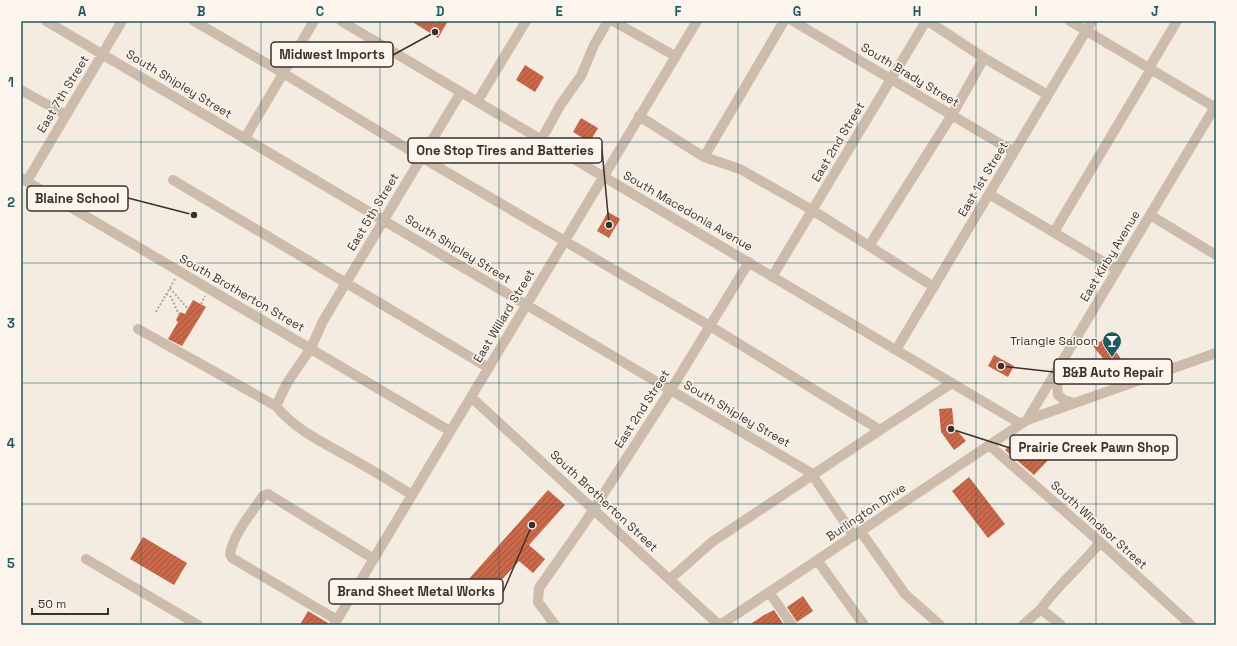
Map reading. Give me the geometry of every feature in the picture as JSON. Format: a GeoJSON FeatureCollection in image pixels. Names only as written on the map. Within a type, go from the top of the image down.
{"type":"FeatureCollection","features":[{"type":"Feature","properties":{"kind":"street","name":"South Shipley Street"},"geometry":{"type":"LineString","coordinates":[[46,21],[814,475],[857,534],[905,594],[940,625]]}},
{"type":"Feature","properties":{"kind":"street","name":"East 7th Street"},"geometry":{"type":"LineString","coordinates":[[24,180],[66,115],[122,21]]}},
{"type":"Feature","properties":{"kind":"street"},"geometry":{"type":"LineString","coordinates":[[194,21],[421,157],[710,326],[880,430]]}},
{"type":"Feature","properties":{"kind":"street"},"geometry":{"type":"LineString","coordinates":[[245,138],[314,21]]}},
{"type":"Feature","properties":{"kind":"street","name":"South Macedonia Avenue"},"geometry":{"type":"LineString","coordinates":[[341,21],[952,383],[1024,422]]}},
{"type":"Feature","properties":{"kind":"street"},"geometry":{"type":"LineString","coordinates":[[477,102],[526,21]]}},
{"type":"Feature","properties":{"kind":"street"},"geometry":{"type":"LineString","coordinates":[[541,140],[561,104],[581,76],[594,45],[608,21]]}},
{"type":"Feature","properties":{"kind":"street"},"geometry":{"type":"LineString","coordinates":[[613,21],[675,56]]}},
{"type":"Feature","properties":{"kind":"street","name":"East Willard Street"},"geometry":{"type":"LineString","coordinates":[[336,622],[696,21]]}},
{"type":"Feature","properties":{"kind":"street"},"geometry":{"type":"LineString","coordinates":[[704,157],[784,21]]}},
{"type":"Feature","properties":{"kind":"street","name":"South Brady Street"},"geometry":{"type":"LineString","coordinates":[[793,21],[1014,152]]}},
{"type":"Feature","properties":{"kind":"street"},"geometry":{"type":"LineString","coordinates":[[927,21],[984,58],[1048,95]]}},
{"type":"Feature","properties":{"kind":"street","name":"East 2nd Street"},"geometry":{"type":"LineString","coordinates":[[772,277],[927,21]]}},
{"type":"Feature","properties":{"kind":"street"},"geometry":{"type":"LineString","coordinates":[[1070,21],[1216,106]]}},
{"type":"Feature","properties":{"kind":"street","name":"East 1st Street"},"geometry":{"type":"LineString","coordinates":[[896,350],[1092,21]]}},
{"type":"Feature","properties":{"kind":"street"},"geometry":{"type":"LineString","coordinates":[[1054,232],[1177,21]]}},
{"type":"Feature","properties":{"kind":"street"},"geometry":{"type":"LineString","coordinates":[[869,246],[952,115],[984,58]]}},
{"type":"Feature","properties":{"kind":"street"},"geometry":{"type":"LineString","coordinates":[[21,90],[66,115]]}},
{"type":"Feature","properties":{"kind":"street","name":"East 5th Street"},"geometry":{"type":"LineString","coordinates":[[276,406],[288,383],[311,348],[323,321],[461,92]]}},
{"type":"Feature","properties":{"kind":"street","name":"East Kirby Avenue"},"geometry":{"type":"LineString","coordinates":[[1024,422],[1056,372],[1216,106]]}},
{"type":"Feature","properties":{"kind":"street"},"geometry":{"type":"LineString","coordinates":[[639,116],[704,157],[740,169],[812,210],[934,287]]}},
{"type":"Feature","properties":{"kind":"street","name":"South Brotherton Street"},"geometry":{"type":"LineString","coordinates":[[24,180],[450,431]]}},
{"type":"Feature","properties":{"kind":"street"},"geometry":{"type":"LineString","coordinates":[[173,180],[488,368]]}},
{"type":"Feature","properties":{"kind":"street"},"geometry":{"type":"LineString","coordinates":[[989,194],[1117,270]]}},
{"type":"Feature","properties":{"kind":"street"},"geometry":{"type":"LineString","coordinates":[[1150,215],[1216,255]]}},
{"type":"Feature","properties":{"kind":"street","name":"East 2nd Street"},"geometry":{"type":"LineString","coordinates":[[555,625],[538,602],[539,588],[594,508],[670,390],[749,262]]}},
{"type":"Feature","properties":{"kind":"street"},"geometry":{"type":"LineString","coordinates":[[138,329],[276,406],[284,416],[299,429],[374,471],[412,495]]}},
{"type":"Feature","properties":{"kind":"street"},"geometry":{"type":"LineString","coordinates":[[1024,422],[1216,353]]}},
{"type":"Feature","properties":{"kind":"street"},"geometry":{"type":"LineString","coordinates":[[1056,372],[1058,395],[1064,400],[1074,403]]}},
{"type":"Feature","properties":{"kind":"street"},"geometry":{"type":"LineString","coordinates":[[670,579],[712,542],[952,383]]}},
{"type":"Feature","properties":{"kind":"street","name":"South Brotherton Street"},"geometry":{"type":"LineString","coordinates":[[471,397],[594,508],[719,625]]}},
{"type":"Feature","properties":{"kind":"street","name":"Burlington Drive"},"geometry":{"type":"LineString","coordinates":[[719,625],[1024,422]]}},
{"type":"Feature","properties":{"kind":"street","name":"South Windsor Street"},"geometry":{"type":"LineString","coordinates":[[989,445],[1100,542],[1191,625]]}},
{"type":"Feature","properties":{"kind":"street"},"geometry":{"type":"LineString","coordinates":[[336,622],[232,558],[230,554],[231,547],[237,535],[263,496],[268,494],[374,559]]}},
{"type":"Feature","properties":{"kind":"street"},"geometry":{"type":"LineString","coordinates":[[1023,625],[1041,609],[1050,595],[1094,551],[1100,542]]}},
{"type":"Feature","properties":{"kind":"street"},"geometry":{"type":"LineString","coordinates":[[86,559],[198,625]]}},
{"type":"Feature","properties":{"kind":"street"},"geometry":{"type":"LineString","coordinates":[[817,560],[864,625]]}},
{"type":"Feature","properties":{"kind":"street"},"geometry":{"type":"LineString","coordinates":[[769,592],[792,625]]}},
{"type":"Feature","properties":{"kind":"street"},"geometry":{"type":"LineString","coordinates":[[1041,609],[1061,625]]}},
{"type":"Feature","properties":{"kind":"path"},"geometry":{"type":"LineString","coordinates":[[156,312],[176,278]]}},
{"type":"Feature","properties":{"kind":"path"},"geometry":{"type":"LineString","coordinates":[[170,288],[188,309]]}},
{"type":"Feature","properties":{"kind":"path"},"geometry":{"type":"LineString","coordinates":[[166,294],[171,297],[179,315]]}},
{"type":"Feature","properties":{"kind":"path"},"geometry":{"type":"LineString","coordinates":[[201,304],[206,295]]}},
{"type":"Feature","properties":{"kind":"building"},"geometry":{"type":"Polygon","coordinates":[[[411,21],[448,21],[438,38],[411,21]]]}},
{"type":"Feature","properties":{"kind":"building"},"geometry":{"type":"Polygon","coordinates":[[[525,65],[544,77],[535,92],[516,80],[525,65]]]}},
{"type":"Feature","properties":{"kind":"building"},"geometry":{"type":"Polygon","coordinates":[[[581,118],[598,128],[591,140],[588,141],[573,132],[581,118]]]}},
{"type":"Feature","properties":{"kind":"building"},"geometry":{"type":"Polygon","coordinates":[[[608,212],[620,219],[609,238],[597,231],[608,212]]]}},
{"type":"Feature","properties":{"kind":"building"},"geometry":{"type":"Polygon","coordinates":[[[193,300],[206,307],[182,346],[168,339],[178,322],[176,320],[180,312],[185,314],[193,300]]]}},
{"type":"Feature","properties":{"kind":"building","name":"Triangle Saloon"},"geometry":{"type":"Polygon","coordinates":[[[1106,338],[1129,370],[1119,378],[1093,346],[1106,338]]]}},
{"type":"Feature","properties":{"kind":"building"},"geometry":{"type":"Polygon","coordinates":[[[994,355],[1014,366],[1008,377],[988,366],[994,355]]]}},
{"type":"Feature","properties":{"kind":"building"},"geometry":{"type":"Polygon","coordinates":[[[952,408],[954,427],[966,441],[954,450],[941,432],[939,409],[952,408]]]}},
{"type":"Feature","properties":{"kind":"building"},"geometry":{"type":"Polygon","coordinates":[[[1030,434],[1053,455],[1034,475],[1005,450],[1010,445],[1030,434]]]}},
{"type":"Feature","properties":{"kind":"building"},"geometry":{"type":"Polygon","coordinates":[[[969,477],[1005,524],[988,538],[952,491],[969,477]]]}},
{"type":"Feature","properties":{"kind":"building"},"geometry":{"type":"Polygon","coordinates":[[[548,490],[565,505],[529,545],[545,559],[533,573],[519,561],[485,598],[467,581],[548,490]]]}},
{"type":"Feature","properties":{"kind":"building"},"geometry":{"type":"Polygon","coordinates":[[[143,537],[187,563],[174,585],[130,559],[143,537]]]}},
{"type":"Feature","properties":{"kind":"building"},"geometry":{"type":"Polygon","coordinates":[[[803,596],[813,611],[797,622],[787,607],[803,596]]]}},
{"type":"Feature","properties":{"kind":"building"},"geometry":{"type":"Polygon","coordinates":[[[774,610],[784,625],[749,625],[764,615],[774,610]]]}},
{"type":"Feature","properties":{"kind":"building"},"geometry":{"type":"Polygon","coordinates":[[[308,611],[328,623],[328,625],[300,625],[308,611]]]}},
{"type":"Feature","properties":{"kind":"place","name":"Midwest Imports"},"geometry":{"type":"Point","coordinates":[435,32]}},
{"type":"Feature","properties":{"kind":"place","name":"Blaine School"},"geometry":{"type":"Point","coordinates":[194,215]}},
{"type":"Feature","properties":{"kind":"place","name":"One Stop Tires and Batteries"},"geometry":{"type":"Point","coordinates":[609,225]}},
{"type":"Feature","properties":{"kind":"place","name":"Triangle Saloon"},"geometry":{"type":"Point","coordinates":[1112,358]}},
{"type":"Feature","properties":{"kind":"place","name":"B&B Auto Repair"},"geometry":{"type":"Point","coordinates":[1001,366]}},
{"type":"Feature","properties":{"kind":"place","name":"Prairie Creek Pawn Shop"},"geometry":{"type":"Point","coordinates":[951,429]}},
{"type":"Feature","properties":{"kind":"place","name":"Brand Sheet Metal Works"},"geometry":{"type":"Point","coordinates":[532,525]}}]}
